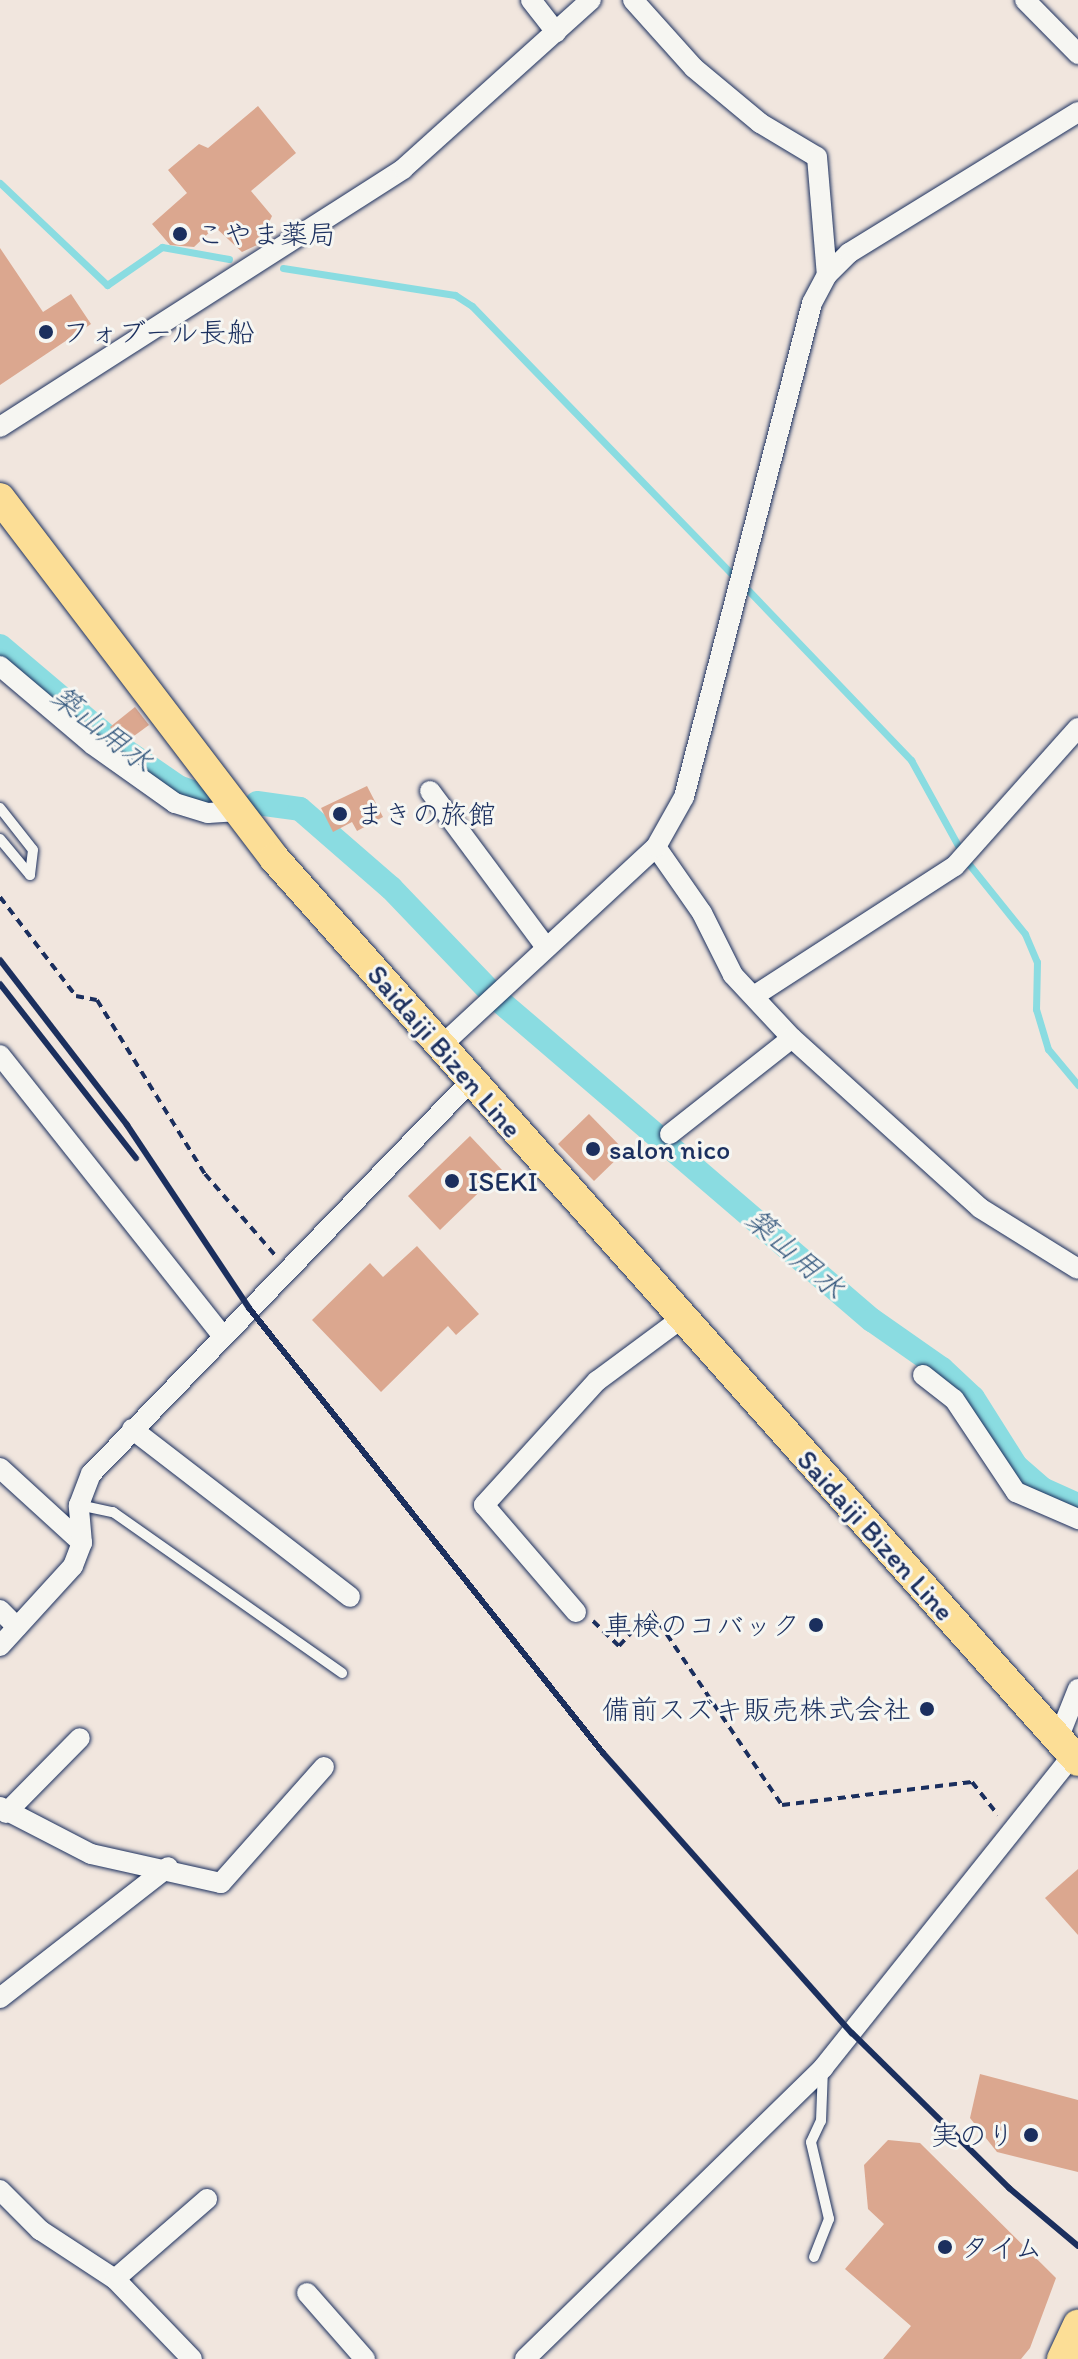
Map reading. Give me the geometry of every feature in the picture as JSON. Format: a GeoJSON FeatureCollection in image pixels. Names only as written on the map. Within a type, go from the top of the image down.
{"type":"FeatureCollection","features":[{"type":"Feature","properties":{"kind":"main road","name":"Saidaiji Bizen Line"},"geometry":{"type":"LineString","coordinates":[[0,498],[238,811],[471,1081],[1070,1752]]}},
{"type":"Feature","properties":{"kind":"main road"},"geometry":{"type":"LineString","coordinates":[[1062,2359],[1078,2325]]}},
{"type":"Feature","properties":{"kind":"street"},"geometry":{"type":"LineString","coordinates":[[531,0],[556,32]]}},
{"type":"Feature","properties":{"kind":"street"},"geometry":{"type":"LineString","coordinates":[[0,427],[403,169],[591,0]]}},
{"type":"Feature","properties":{"kind":"street"},"geometry":{"type":"LineString","coordinates":[[633,0],[694,68],[760,123],[817,157],[827,275]]}},
{"type":"Feature","properties":{"kind":"street"},"geometry":{"type":"LineString","coordinates":[[1025,0],[1078,54]]}},
{"type":"Feature","properties":{"kind":"street"},"geometry":{"type":"LineString","coordinates":[[441,1046],[545,946],[656,847],[684,797],[812,303],[827,275],[849,253],[1078,112]]}},
{"type":"Feature","properties":{"kind":"street"},"geometry":{"type":"LineString","coordinates":[[0,666],[92,744],[175,803],[208,813],[238,811]]}},
{"type":"Feature","properties":{"kind":"street"},"geometry":{"type":"LineString","coordinates":[[754,996],[955,866],[1078,728]]}},
{"type":"Feature","properties":{"kind":"street"},"geometry":{"type":"LineString","coordinates":[[430,791],[545,946]]}},
{"type":"Feature","properties":{"kind":"street"},"geometry":{"type":"LineString","coordinates":[[656,847],[702,913],[733,975],[792,1038],[980,1208],[1078,1269]]}},
{"type":"Feature","properties":{"kind":"street"},"geometry":{"type":"LineString","coordinates":[[670,1134],[792,1038]]}},
{"type":"Feature","properties":{"kind":"street"},"geometry":{"type":"LineString","coordinates":[[0,1055],[223,1336]]}},
{"type":"Feature","properties":{"kind":"street"},"geometry":{"type":"LineString","coordinates":[[0,1646],[73,1566],[82,1543],[79,1505],[91,1474],[471,1081]]}},
{"type":"Feature","properties":{"kind":"street"},"geometry":{"type":"LineString","coordinates":[[576,1612],[484,1505],[597,1381],[682,1318]]}},
{"type":"Feature","properties":{"kind":"street"},"geometry":{"type":"LineString","coordinates":[[923,1375],[954,1399],[1016,1492],[1078,1519]]}},
{"type":"Feature","properties":{"kind":"street"},"geometry":{"type":"LineString","coordinates":[[132,1429],[350,1597]]}},
{"type":"Feature","properties":{"kind":"street"},"geometry":{"type":"LineString","coordinates":[[0,1468],[82,1543]]}},
{"type":"Feature","properties":{"kind":"street"},"geometry":{"type":"LineString","coordinates":[[0,1610],[17,1627]]}},
{"type":"Feature","properties":{"kind":"street"},"geometry":{"type":"LineString","coordinates":[[525,2359],[823,2068],[1012,1833],[1070,1752],[1078,1689]]}},
{"type":"Feature","properties":{"kind":"street"},"geometry":{"type":"LineString","coordinates":[[80,1738],[3,1810],[91,1854],[168,1867],[221,1883],[324,1767]]}},
{"type":"Feature","properties":{"kind":"street"},"geometry":{"type":"LineString","coordinates":[[0,1998],[168,1867]]}},
{"type":"Feature","properties":{"kind":"street"},"geometry":{"type":"LineString","coordinates":[[0,2190],[40,2230],[115,2279],[192,2359]]}},
{"type":"Feature","properties":{"kind":"street"},"geometry":{"type":"LineString","coordinates":[[115,2279],[207,2199]]}},
{"type":"Feature","properties":{"kind":"street"},"geometry":{"type":"LineString","coordinates":[[307,2293],[365,2359]]}},
{"type":"Feature","properties":{"kind":"lane"},"geometry":{"type":"LineString","coordinates":[[0,808],[33,850],[30,875],[0,839]]}},
{"type":"Feature","properties":{"kind":"lane"},"geometry":{"type":"LineString","coordinates":[[79,1505],[113,1512],[342,1673]]}},
{"type":"Feature","properties":{"kind":"lane"},"geometry":{"type":"LineString","coordinates":[[814,2257],[829,2219],[811,2142],[821,2121],[823,2068]]}},
{"type":"Feature","properties":{"kind":"path"},"geometry":{"type":"LineString","coordinates":[[0,897],[76,996],[97,1000],[205,1174],[287,1269]]}},
{"type":"Feature","properties":{"kind":"path"},"geometry":{"type":"LineString","coordinates":[[576,1612],[587,1615],[619,1646],[651,1611],[782,1805],[972,1782],[1012,1833]]}},
{"type":"Feature","properties":{"kind":"building"},"geometry":{"type":"Polygon","coordinates":[[[258,106],[296,153],[251,191],[272,216],[265,231],[268,240],[242,252],[215,227],[194,247],[170,245],[152,224],[187,193],[168,170],[199,144],[208,148],[258,106]]]}},
{"type":"Feature","properties":{"kind":"building","name":"フォブール長船"},"geometry":{"type":"Polygon","coordinates":[[[0,248],[43,312],[71,294],[91,324],[0,385],[0,248]]]}},
{"type":"Feature","properties":{"kind":"building"},"geometry":{"type":"Polygon","coordinates":[[[135,707],[149,725],[123,744],[110,727],[135,707]]]}},
{"type":"Feature","properties":{"kind":"building"},"geometry":{"type":"Polygon","coordinates":[[[367,786],[383,817],[357,831],[352,822],[333,832],[321,808],[367,786]]]}},
{"type":"Feature","properties":{"kind":"building"},"geometry":{"type":"Polygon","coordinates":[[[589,1114],[625,1151],[594,1181],[558,1144],[589,1114]]]}},
{"type":"Feature","properties":{"kind":"building"},"geometry":{"type":"Polygon","coordinates":[[[470,1136],[502,1170],[440,1230],[408,1196],[470,1136]]]}},
{"type":"Feature","properties":{"kind":"building"},"geometry":{"type":"Polygon","coordinates":[[[417,1246],[479,1314],[456,1335],[448,1326],[381,1392],[312,1320],[370,1263],[383,1277],[417,1246]]]}},
{"type":"Feature","properties":{"kind":"building"},"geometry":{"type":"Polygon","coordinates":[[[1078,1869],[1078,1935],[1045,1898],[1078,1869]]]}},
{"type":"Feature","properties":{"kind":"building","name":"実のり"},"geometry":{"type":"Polygon","coordinates":[[[980,2074],[1078,2100],[1078,2172],[997,2152],[970,2118],[980,2074]]]}},
{"type":"Feature","properties":{"kind":"building","name":"タイム"},"geometry":{"type":"Polygon","coordinates":[[[888,2140],[920,2143],[1056,2278],[1030,2348],[1021,2359],[883,2359],[911,2326],[845,2269],[884,2224],[868,2209],[864,2165],[888,2140]]]}},
{"type":"Feature","properties":{"kind":"waterway"},"geometry":{"type":"LineString","coordinates":[[0,183],[107,285],[162,247],[229,259]]}},
{"type":"Feature","properties":{"kind":"waterway"},"geometry":{"type":"LineString","coordinates":[[283,268],[455,295],[472,306],[731,573]]}},
{"type":"Feature","properties":{"kind":"waterway"},"geometry":{"type":"LineString","coordinates":[[748,590],[911,760],[960,849]]}},
{"type":"Feature","properties":{"kind":"waterway","name":"築山用水"},"geometry":{"type":"LineString","coordinates":[[0,646],[116,744],[178,787],[213,799]]}},
{"type":"Feature","properties":{"kind":"waterway","name":"築山用水"},"geometry":{"type":"LineString","coordinates":[[257,803],[300,809],[391,888],[487,988]]}},
{"type":"Feature","properties":{"kind":"waterway"},"geometry":{"type":"LineString","coordinates":[[968,863],[1025,934],[1037,962],[1036,1009],[1048,1049],[1078,1085]]}},
{"type":"Feature","properties":{"kind":"waterway","name":"築山用水"},"geometry":{"type":"LineString","coordinates":[[503,1004],[872,1320],[942,1369],[973,1398],[1016,1466],[1042,1489],[1078,1505]]}},
{"type":"Feature","properties":{"kind":"railway"},"geometry":{"type":"LineString","coordinates":[[0,960],[127,1125],[249,1308],[603,1753],[852,2033],[1009,2188],[1078,2246]]}},
{"type":"Feature","properties":{"kind":"railway"},"geometry":{"type":"LineString","coordinates":[[0,984],[136,1158]]}},
{"type":"Feature","properties":{"kind":"place","name":"こやま薬局"},"geometry":{"type":"Point","coordinates":[180,234]}},
{"type":"Feature","properties":{"kind":"place","name":"フォブール長船"},"geometry":{"type":"Point","coordinates":[46,332]}},
{"type":"Feature","properties":{"kind":"place","name":"まきの旅館"},"geometry":{"type":"Point","coordinates":[340,814]}},
{"type":"Feature","properties":{"kind":"place","name":"salon nico"},"geometry":{"type":"Point","coordinates":[593,1149]}},
{"type":"Feature","properties":{"kind":"place","name":"ISEKI"},"geometry":{"type":"Point","coordinates":[452,1181]}},
{"type":"Feature","properties":{"kind":"place","name":"車検のコバック"},"geometry":{"type":"Point","coordinates":[816,1625]}},
{"type":"Feature","properties":{"kind":"place","name":"備前スズキ販売株式会社"},"geometry":{"type":"Point","coordinates":[927,1709]}},
{"type":"Feature","properties":{"kind":"place","name":"実のり"},"geometry":{"type":"Point","coordinates":[1031,2135]}},
{"type":"Feature","properties":{"kind":"place","name":"タイム"},"geometry":{"type":"Point","coordinates":[945,2247]}}]}
